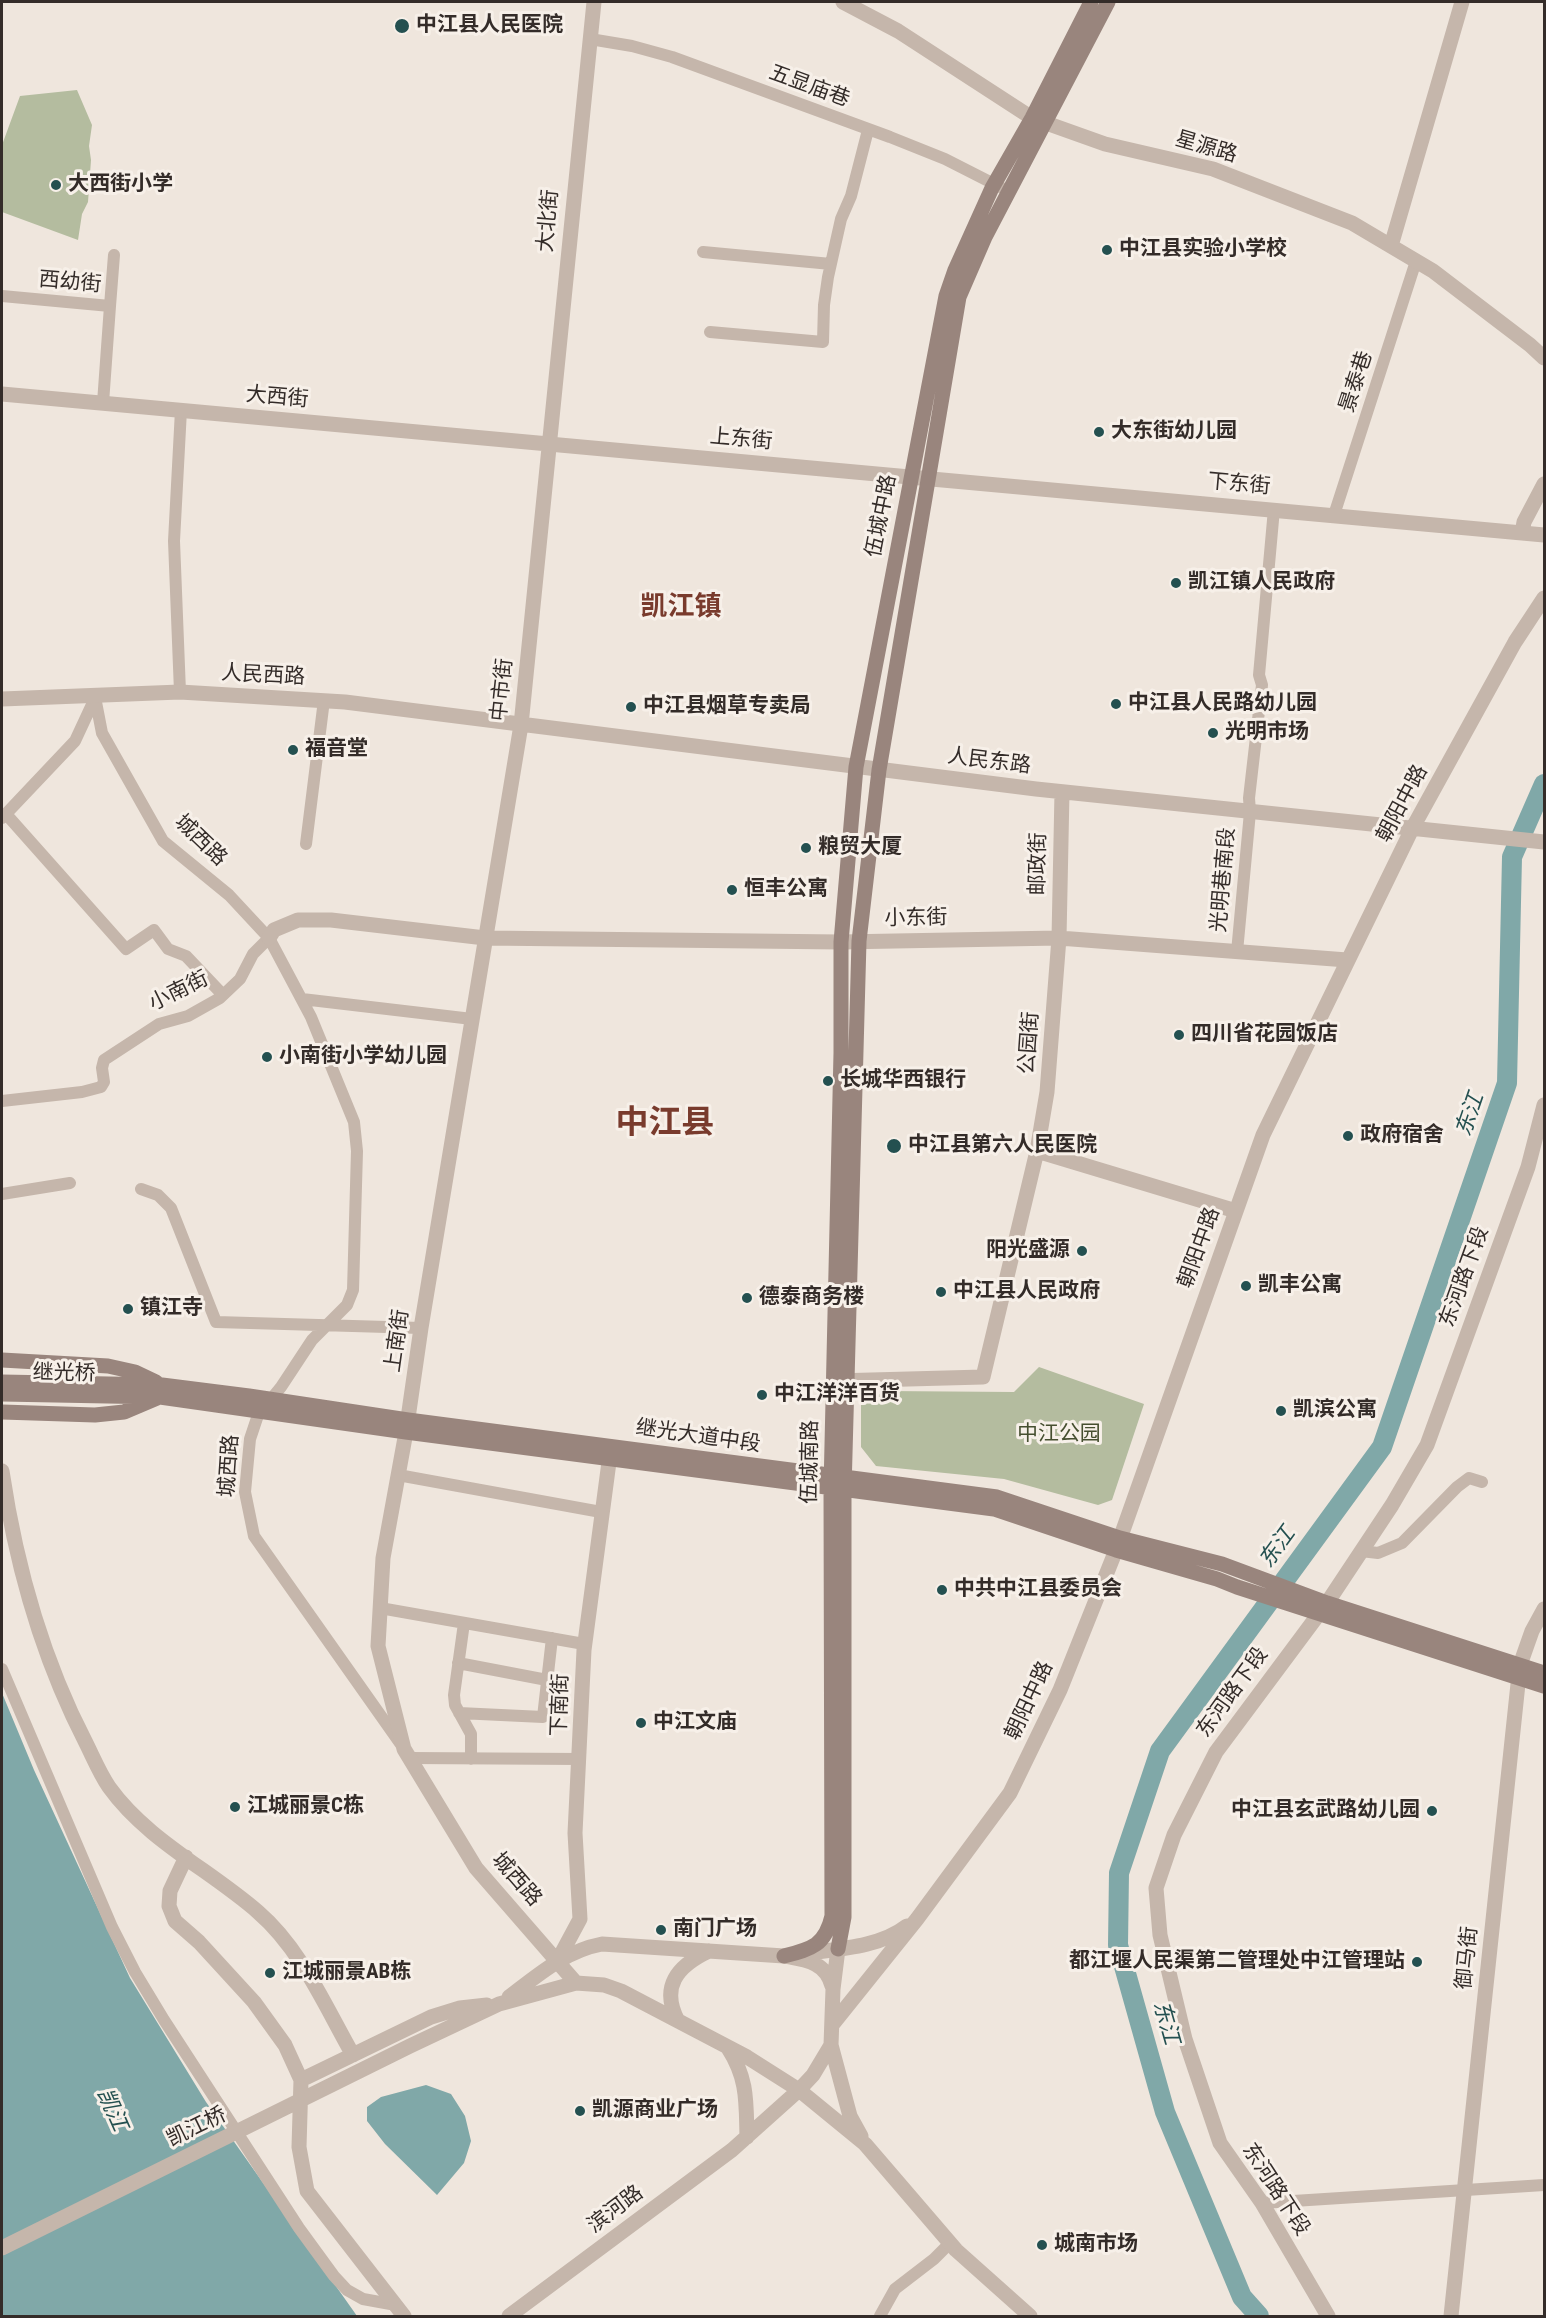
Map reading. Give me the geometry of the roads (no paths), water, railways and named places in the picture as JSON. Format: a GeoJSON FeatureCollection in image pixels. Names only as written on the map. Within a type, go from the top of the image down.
{"type":"FeatureCollection","features":[{"type":"Feature","properties":{"kind":"main road"},"geometry":{"type":"LineString","coordinates":[[1038,120],[1090,2]]}},
{"type":"Feature","properties":{"kind":"main road"},"geometry":{"type":"LineString","coordinates":[[1038,120],[1108,2]]}},
{"type":"Feature","properties":{"kind":"main road","name":"伍城中路"},"geometry":{"type":"LineString","coordinates":[[841,942],[856,767],[946,296],[994,184],[1038,120]]}},
{"type":"Feature","properties":{"kind":"main road","name":"伍城中路"},"geometry":{"type":"LineString","coordinates":[[859,941],[879,770],[959,297],[1008,192],[1038,120]]}},
{"type":"Feature","properties":{"kind":"main road","name":"伍城南路"},"geometry":{"type":"LineString","coordinates":[[784,1956],[812,1948],[824,1938],[831,1916],[838,1483],[859,941]]}},
{"type":"Feature","properties":{"kind":"main road","name":"伍城南路"},"geometry":{"type":"LineString","coordinates":[[841,942],[841,1381]]}},
{"type":"Feature","properties":{"kind":"main road"},"geometry":{"type":"LineString","coordinates":[[2,1360],[108,1366],[135,1372],[161,1391]]}},
{"type":"Feature","properties":{"kind":"main road","name":"继光桥"},"geometry":{"type":"LineString","coordinates":[[2,1382],[126,1389]]}},
{"type":"Feature","properties":{"kind":"main road"},"geometry":{"type":"LineString","coordinates":[[126,1389],[161,1391]]}},
{"type":"Feature","properties":{"kind":"main road","name":"继光桥"},"geometry":{"type":"LineString","coordinates":[[2,1394],[126,1389]]}},
{"type":"Feature","properties":{"kind":"main road"},"geometry":{"type":"LineString","coordinates":[[2,1412],[95,1415],[124,1413],[161,1391]]}},
{"type":"Feature","properties":{"kind":"main road","name":"继光大道中段"},"geometry":{"type":"LineString","coordinates":[[161,1391],[838,1483],[994,1509],[1118,1544],[1217,1579],[1322,1608]]}},
{"type":"Feature","properties":{"kind":"main road","name":"伍城南路"},"geometry":{"type":"LineString","coordinates":[[838,1483],[844,1917],[838,1949]]}},
{"type":"Feature","properties":{"kind":"main road","name":"继光大道中段"},"geometry":{"type":"LineString","coordinates":[[1118,1544],[1222,1564],[1322,1608]]}},
{"type":"Feature","properties":{"kind":"main road"},"geometry":{"type":"LineString","coordinates":[[1322,1608],[1519,1671],[1545,1686]]}},
{"type":"Feature","properties":{"kind":"main road"},"geometry":{"type":"LineString","coordinates":[[1519,1671],[1545,1673]]}},
{"type":"Feature","properties":{"kind":"street","name":"大北街"},"geometry":{"type":"LineString","coordinates":[[549,444],[594,2]]}},
{"type":"Feature","properties":{"kind":"street","name":"星源路"},"geometry":{"type":"LineString","coordinates":[[843,2],[898,31],[1038,120],[1105,144],[1213,169],[1352,223],[1433,271],[1545,358]]}},
{"type":"Feature","properties":{"kind":"street"},"geometry":{"type":"LineString","coordinates":[[1391,246],[1462,2]]}},
{"type":"Feature","properties":{"kind":"street","name":"五显庙巷"},"geometry":{"type":"LineString","coordinates":[[590,39],[632,46],[672,57],[945,159],[1008,192]]}},
{"type":"Feature","properties":{"kind":"street"},"geometry":{"type":"LineString","coordinates":[[710,332],[823,342],[824,305],[831,264],[841,219],[851,196],[868,130]]}},
{"type":"Feature","properties":{"kind":"street"},"geometry":{"type":"LineString","coordinates":[[703,252],[831,264]]}},
{"type":"Feature","properties":{"kind":"street"},"geometry":{"type":"LineString","coordinates":[[110,306],[114,255]]}},
{"type":"Feature","properties":{"kind":"street","name":"景泰巷"},"geometry":{"type":"LineString","coordinates":[[1334,515],[1416,261]]}},
{"type":"Feature","properties":{"kind":"street","name":"西幼街"},"geometry":{"type":"LineString","coordinates":[[2,296],[110,306],[103,403]]}},
{"type":"Feature","properties":{"kind":"street","name":"大西街"},"geometry":{"type":"LineString","coordinates":[[2,394],[549,444]]}},
{"type":"Feature","properties":{"kind":"street"},"geometry":{"type":"LineString","coordinates":[[180,692],[174,541],[181,410]]}},
{"type":"Feature","properties":{"kind":"street","name":"上东街"},"geometry":{"type":"LineString","coordinates":[[549,444],[929,477]]}},
{"type":"Feature","properties":{"kind":"street","name":"中市街"},"geometry":{"type":"LineString","coordinates":[[486,938],[521,725],[549,444]]}},
{"type":"Feature","properties":{"kind":"street","name":"下东街"},"geometry":{"type":"LineString","coordinates":[[929,477],[1545,535]]}},
{"type":"Feature","properties":{"kind":"street"},"geometry":{"type":"LineString","coordinates":[[1522,533],[1524,522],[1545,484]]}},
{"type":"Feature","properties":{"kind":"street","name":"光明巷南段"},"geometry":{"type":"LineString","coordinates":[[1238,952],[1250,812],[1249,798],[1262,686],[1259,675],[1274,509]]}},
{"type":"Feature","properties":{"kind":"street","name":"朝阳中路"},"geometry":{"type":"LineString","coordinates":[[832,2025],[917,1919],[1010,1793],[1060,1690],[1118,1544],[1263,1135],[1412,829],[1515,642],[1545,598]]}},
{"type":"Feature","properties":{"kind":"street","name":"人民西路"},"geometry":{"type":"LineString","coordinates":[[2,699],[180,692],[324,700],[521,725]]}},
{"type":"Feature","properties":{"kind":"street"},"geometry":{"type":"LineString","coordinates":[[95,697],[75,741],[4,816],[126,949],[154,930],[168,949],[186,956],[223,995]]}},
{"type":"Feature","properties":{"kind":"street","name":"城西路"},"geometry":{"type":"LineString","coordinates":[[95,697],[102,734],[163,841],[229,895],[268,938],[302,999],[345,1096],[354,1122],[357,1151],[353,1290],[346,1305],[312,1340],[258,1415],[250,1439],[245,1492],[254,1536],[407,1754],[476,1868],[576,1983]]}},
{"type":"Feature","properties":{"kind":"street"},"geometry":{"type":"LineString","coordinates":[[306,844],[324,700]]}},
{"type":"Feature","properties":{"kind":"street","name":"人民东路"},"geometry":{"type":"LineString","coordinates":[[521,725],[1062,792],[1545,842]]}},
{"type":"Feature","properties":{"kind":"street","name":"邮政街"},"geometry":{"type":"LineString","coordinates":[[1059,938],[1062,792]]}},
{"type":"Feature","properties":{"kind":"street","name":"小南街"},"geometry":{"type":"LineString","coordinates":[[2,1101],[82,1092],[101,1087],[104,1082],[102,1068],[104,1059],[159,1024],[188,1016],[223,995],[240,979],[253,954],[274,930],[298,921],[332,920],[486,938]]}},
{"type":"Feature","properties":{"kind":"street","name":"小东街"},"geometry":{"type":"LineString","coordinates":[[486,938],[841,942],[1059,938],[1347,960]]}},
{"type":"Feature","properties":{"kind":"street","name":"上南街"},"geometry":{"type":"LineString","coordinates":[[407,1754],[378,1646],[383,1558],[407,1426],[421,1328],[486,938]]}},
{"type":"Feature","properties":{"kind":"street","name":"公园街"},"geometry":{"type":"LineString","coordinates":[[841,1381],[983,1377],[1037,1151],[1047,1092],[1059,938]]}},
{"type":"Feature","properties":{"kind":"street"},"geometry":{"type":"LineString","coordinates":[[302,999],[472,1019]]}},
{"type":"Feature","properties":{"kind":"street","name":"东河路下段"},"geometry":{"type":"LineString","coordinates":[[1328,2316],[1262,2203],[1220,2144],[1185,2039],[1160,1935],[1156,1888],[1174,1834],[1216,1752],[1322,1608],[1392,1505],[1427,1445],[1528,1167],[1545,1105]]}},
{"type":"Feature","properties":{"kind":"street"},"geometry":{"type":"LineString","coordinates":[[1037,1151],[1236,1211]]}},
{"type":"Feature","properties":{"kind":"street"},"geometry":{"type":"LineString","coordinates":[[2,1194],[70,1183]]}},
{"type":"Feature","properties":{"kind":"street"},"geometry":{"type":"LineString","coordinates":[[141,1189],[158,1195],[171,1208],[216,1322],[421,1328]]}},
{"type":"Feature","properties":{"kind":"street","name":"下南街"},"geometry":{"type":"LineString","coordinates":[[558,1960],[580,1919],[575,1833],[584,1644],[611,1453]]}},
{"type":"Feature","properties":{"kind":"street"},"geometry":{"type":"LineString","coordinates":[[2,1471],[9,1517],[30,1605],[72,1717],[109,1787],[142,1824],[259,1912],[288,1942],[353,2055]]}},
{"type":"Feature","properties":{"kind":"street"},"geometry":{"type":"LineString","coordinates":[[398,1475],[601,1512]]}},
{"type":"Feature","properties":{"kind":"street"},"geometry":{"type":"LineString","coordinates":[[1361,1551],[1378,1553],[1401,1543],[1469,1478],[1482,1482]]}},
{"type":"Feature","properties":{"kind":"street"},"geometry":{"type":"LineString","coordinates":[[380,1608],[584,1644]]}},
{"type":"Feature","properties":{"kind":"street","name":"御马街"},"geometry":{"type":"LineString","coordinates":[[1450,2316],[1519,1671],[1532,1631],[1545,1610]]}},
{"type":"Feature","properties":{"kind":"street"},"geometry":{"type":"LineString","coordinates":[[464,1623],[454,1695],[455,1705],[471,1734],[471,1759]]}},
{"type":"Feature","properties":{"kind":"street"},"geometry":{"type":"LineString","coordinates":[[459,1713],[543,1718],[552,1638]]}},
{"type":"Feature","properties":{"kind":"street"},"geometry":{"type":"LineString","coordinates":[[458,1663],[547,1680]]}},
{"type":"Feature","properties":{"kind":"street"},"geometry":{"type":"LineString","coordinates":[[2,1669],[112,1927],[135,1972],[164,2020],[299,2228],[333,2276],[347,2290],[363,2299],[400,2311]]}},
{"type":"Feature","properties":{"kind":"street"},"geometry":{"type":"LineString","coordinates":[[407,1754],[471,1759],[580,1760]]}},
{"type":"Feature","properties":{"kind":"street"},"geometry":{"type":"LineString","coordinates":[[186,1857],[170,1891],[169,1906],[174,1921],[199,1942],[254,2002],[285,2045],[302,2080],[299,2147],[307,2191],[400,2311]]}},
{"type":"Feature","properties":{"kind":"street"},"geometry":{"type":"LineString","coordinates":[[784,1956],[838,1949],[890,1935],[917,1919]]}},
{"type":"Feature","properties":{"kind":"street"},"geometry":{"type":"LineString","coordinates":[[499,2004],[558,1960],[582,1948],[602,1944],[784,1956],[818,1964],[826,1971],[833,1989]]}},
{"type":"Feature","properties":{"kind":"street"},"geometry":{"type":"LineString","coordinates":[[838,1949],[833,1989],[831,2045],[849,2115],[865,2144]]}},
{"type":"Feature","properties":{"kind":"street"},"geometry":{"type":"LineString","coordinates":[[678,2021],[670,2002],[677,1973],[686,1964],[710,1950]]}},
{"type":"Feature","properties":{"kind":"street"},"geometry":{"type":"LineString","coordinates":[[302,2080],[431,2017],[459,2008],[499,2004],[576,1983],[595,1983],[613,1987],[728,2048],[799,2090],[865,2144],[950,2243],[1030,2316]]}},
{"type":"Feature","properties":{"kind":"street","name":"凯江桥"},"geometry":{"type":"LineString","coordinates":[[2,2247],[499,2004]]}},
{"type":"Feature","properties":{"kind":"street","name":"滨河路"},"geometry":{"type":"LineString","coordinates":[[509,2316],[747,2137],[813,2075],[831,2045]]}},
{"type":"Feature","properties":{"kind":"street"},"geometry":{"type":"LineString","coordinates":[[728,2048],[740,2066],[744,2083],[747,2137]]}},
{"type":"Feature","properties":{"kind":"street"},"geometry":{"type":"LineString","coordinates":[[1262,2203],[1545,2185]]}},
{"type":"Feature","properties":{"kind":"street"},"geometry":{"type":"LineString","coordinates":[[880,2316],[895,2289],[934,2259],[950,2243]]}},
{"type":"Feature","properties":{"kind":"water","name":"凯江"},"geometry":{"type":"Polygon","coordinates":[[[2,1693],[34,1770],[130,1978],[206,2102],[357,2316],[2,2316],[2,1693]]]}},
{"type":"Feature","properties":{"kind":"water"},"geometry":{"type":"Polygon","coordinates":[[[426,2085],[451,2094],[465,2116],[471,2141],[464,2163],[437,2195],[385,2144],[367,2121],[367,2107],[381,2097],[426,2085]]]}},
{"type":"Feature","properties":{"kind":"waterway","name":"东江"},"geometry":{"type":"LineString","coordinates":[[1259,2316],[1242,2297],[1165,2112],[1118,1945],[1119,1873],[1160,1751],[1382,1447],[1507,1083],[1512,857],[1544,784]]}},
{"type":"Feature","properties":{"kind":"place","name":"中江县人民医院"},"geometry":{"type":"Point","coordinates":[402,26]}},
{"type":"Feature","properties":{"kind":"place","name":"大西街小学"},"geometry":{"type":"Point","coordinates":[56,185]}},
{"type":"Feature","properties":{"kind":"place","name":"中江县实验小学校"},"geometry":{"type":"Point","coordinates":[1107,250]}},
{"type":"Feature","properties":{"kind":"place","name":"大东街幼儿园"},"geometry":{"type":"Point","coordinates":[1099,432]}},
{"type":"Feature","properties":{"kind":"place","name":"凯江镇人民政府"},"geometry":{"type":"Point","coordinates":[1176,583]}},
{"type":"Feature","properties":{"kind":"place","name":"中江县人民路幼儿园"},"geometry":{"type":"Point","coordinates":[1116,704]}},
{"type":"Feature","properties":{"kind":"place","name":"中江县烟草专卖局"},"geometry":{"type":"Point","coordinates":[631,707]}},
{"type":"Feature","properties":{"kind":"place","name":"光明市场"},"geometry":{"type":"Point","coordinates":[1213,733]}},
{"type":"Feature","properties":{"kind":"place","name":"福音堂"},"geometry":{"type":"Point","coordinates":[293,750]}},
{"type":"Feature","properties":{"kind":"place","name":"粮贸大厦"},"geometry":{"type":"Point","coordinates":[806,848]}},
{"type":"Feature","properties":{"kind":"place","name":"恒丰公寓"},"geometry":{"type":"Point","coordinates":[732,890]}},
{"type":"Feature","properties":{"kind":"place","name":"四川省花园饭店"},"geometry":{"type":"Point","coordinates":[1179,1035]}},
{"type":"Feature","properties":{"kind":"place","name":"小南街小学幼儿园"},"geometry":{"type":"Point","coordinates":[267,1057]}},
{"type":"Feature","properties":{"kind":"place","name":"长城华西银行"},"geometry":{"type":"Point","coordinates":[828,1081]}},
{"type":"Feature","properties":{"kind":"place","name":"政府宿舍"},"geometry":{"type":"Point","coordinates":[1348,1136]}},
{"type":"Feature","properties":{"kind":"place","name":"中江县第六人民医院"},"geometry":{"type":"Point","coordinates":[894,1146]}},
{"type":"Feature","properties":{"kind":"place","name":"阳光盛源"},"geometry":{"type":"Point","coordinates":[1082,1251]}},
{"type":"Feature","properties":{"kind":"place","name":"凯丰公寓"},"geometry":{"type":"Point","coordinates":[1246,1286]}},
{"type":"Feature","properties":{"kind":"place","name":"中江县人民政府"},"geometry":{"type":"Point","coordinates":[941,1292]}},
{"type":"Feature","properties":{"kind":"place","name":"德泰商务楼"},"geometry":{"type":"Point","coordinates":[747,1298]}},
{"type":"Feature","properties":{"kind":"place","name":"镇江寺"},"geometry":{"type":"Point","coordinates":[128,1309]}},
{"type":"Feature","properties":{"kind":"place","name":"中江洋洋百货"},"geometry":{"type":"Point","coordinates":[762,1395]}},
{"type":"Feature","properties":{"kind":"place","name":"凯滨公寓"},"geometry":{"type":"Point","coordinates":[1281,1411]}},
{"type":"Feature","properties":{"kind":"place","name":"中共中江县委员会"},"geometry":{"type":"Point","coordinates":[942,1590]}},
{"type":"Feature","properties":{"kind":"place","name":"中江文庙"},"geometry":{"type":"Point","coordinates":[641,1723]}},
{"type":"Feature","properties":{"kind":"place","name":"江城丽景C栋"},"geometry":{"type":"Point","coordinates":[235,1807]}},
{"type":"Feature","properties":{"kind":"place","name":"中江县玄武路幼儿园"},"geometry":{"type":"Point","coordinates":[1432,1811]}},
{"type":"Feature","properties":{"kind":"place","name":"南门广场"},"geometry":{"type":"Point","coordinates":[661,1930]}},
{"type":"Feature","properties":{"kind":"place","name":"都江堰人民渠第二管理处中江管理站"},"geometry":{"type":"Point","coordinates":[1417,1962]}},
{"type":"Feature","properties":{"kind":"place","name":"江城丽景AB栋"},"geometry":{"type":"Point","coordinates":[270,1973]}},
{"type":"Feature","properties":{"kind":"place","name":"凯源商业广场"},"geometry":{"type":"Point","coordinates":[580,2111]}},
{"type":"Feature","properties":{"kind":"place","name":"城南市场"},"geometry":{"type":"Point","coordinates":[1042,2245]}},
{"type":"Feature","properties":{"kind":"district","name":"凯江镇"},"geometry":{"type":"Point","coordinates":[681,608]}},
{"type":"Feature","properties":{"kind":"district","name":"中江县"},"geometry":{"type":"Point","coordinates":[665,1125]}},
{"type":"Feature","properties":{"kind":"park label","name":"中江公园"},"geometry":{"type":"Point","coordinates":[1059,1435]}}]}
